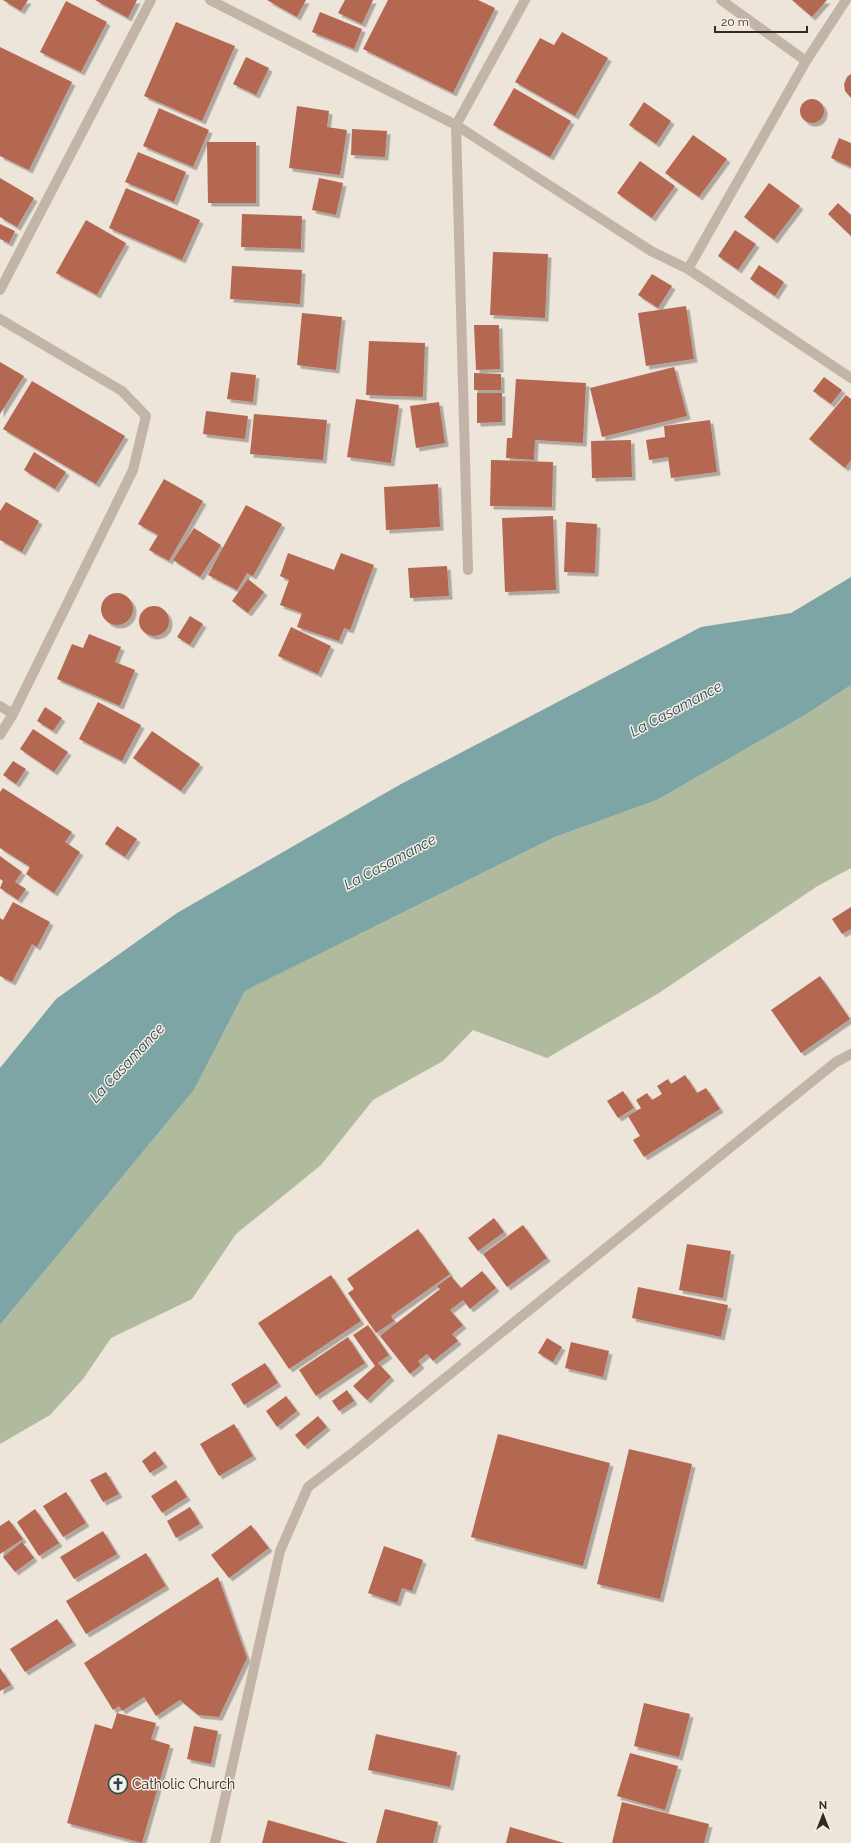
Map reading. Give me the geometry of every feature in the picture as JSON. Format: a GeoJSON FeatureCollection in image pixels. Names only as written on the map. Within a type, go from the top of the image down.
{"type":"FeatureCollection","features":[{"type":"Feature","properties":{"kind":"street"},"geometry":{"type":"LineString","coordinates":[[0,290],[151,0]]}},
{"type":"Feature","properties":{"kind":"street"},"geometry":{"type":"LineString","coordinates":[[210,0],[456,125],[651,251],[688,269],[851,378]]}},
{"type":"Feature","properties":{"kind":"street"},"geometry":{"type":"LineString","coordinates":[[468,570],[456,125],[525,0]]}},
{"type":"Feature","properties":{"kind":"street"},"geometry":{"type":"LineString","coordinates":[[721,0],[806,61]]}},
{"type":"Feature","properties":{"kind":"street"},"geometry":{"type":"LineString","coordinates":[[688,269],[806,61],[846,0]]}},
{"type":"Feature","properties":{"kind":"street"},"geometry":{"type":"LineString","coordinates":[[0,319],[122,391],[146,416],[133,470],[13,714],[0,735]]}},
{"type":"Feature","properties":{"kind":"street"},"geometry":{"type":"LineString","coordinates":[[0,706],[13,714]]}},
{"type":"Feature","properties":{"kind":"street"},"geometry":{"type":"LineString","coordinates":[[215,1843],[280,1551],[308,1487],[355,1452],[836,1062],[851,1054]]}},
{"type":"Feature","properties":{"kind":"green space"},"geometry":{"type":"Polygon","coordinates":[[[851,685],[851,868],[816,887],[659,993],[547,1058],[473,1030],[443,1061],[373,1100],[321,1165],[236,1234],[192,1299],[111,1338],[83,1379],[50,1415],[0,1444],[0,1325],[194,1090],[245,991],[555,837],[657,800],[805,715],[851,685]]]}},
{"type":"Feature","properties":{"kind":"water","name":"La Casamance"},"geometry":{"type":"Polygon","coordinates":[[[851,577],[851,685],[805,715],[657,800],[555,837],[245,991],[194,1090],[0,1325],[0,1068],[56,999],[177,913],[401,784],[701,627],[791,613],[851,577]]]}},
{"type":"Feature","properties":{"kind":"building"},"geometry":{"type":"Polygon","coordinates":[[[3,0],[28,0],[21,11],[3,0]]]}},
{"type":"Feature","properties":{"kind":"building"},"geometry":{"type":"Polygon","coordinates":[[[95,0],[137,0],[128,18],[95,0]]]}},
{"type":"Feature","properties":{"kind":"building"},"geometry":{"type":"Polygon","coordinates":[[[267,0],[306,0],[297,17],[267,0]]]}},
{"type":"Feature","properties":{"kind":"building"},"geometry":{"type":"Polygon","coordinates":[[[345,0],[373,0],[362,24],[338,13],[345,0]]]}},
{"type":"Feature","properties":{"kind":"building"},"geometry":{"type":"Polygon","coordinates":[[[388,0],[478,0],[495,8],[453,93],[363,49],[388,0]]]}},
{"type":"Feature","properties":{"kind":"building"},"geometry":{"type":"Polygon","coordinates":[[[792,0],[827,0],[812,17],[792,0]]]}},
{"type":"Feature","properties":{"kind":"building"},"geometry":{"type":"Polygon","coordinates":[[[66,1],[107,22],[81,72],[40,52],[66,1]]]}},
{"type":"Feature","properties":{"kind":"building"},"geometry":{"type":"Polygon","coordinates":[[[320,12],[362,29],[354,49],[312,32],[320,12]]]}},
{"type":"Feature","properties":{"kind":"building"},"geometry":{"type":"Polygon","coordinates":[[[176,22],[235,46],[202,121],[144,96],[176,22]]]}},
{"type":"Feature","properties":{"kind":"building"},"geometry":{"type":"Polygon","coordinates":[[[562,32],[608,58],[575,116],[515,82],[540,38],[554,45],[562,32]]]}},
{"type":"Feature","properties":{"kind":"building"},"geometry":{"type":"Polygon","coordinates":[[[0,47],[72,82],[29,170],[0,156],[0,47]]]}},
{"type":"Feature","properties":{"kind":"building"},"geometry":{"type":"Polygon","coordinates":[[[246,57],[269,68],[256,95],[233,84],[246,57]]]}},
{"type":"Feature","properties":{"kind":"building"},"geometry":{"type":"Polygon","coordinates":[[[851,74],[851,98],[845,91],[844,84],[847,77],[851,74]]]}},
{"type":"Feature","properties":{"kind":"building"},"geometry":{"type":"Polygon","coordinates":[[[514,88],[571,121],[550,157],[493,125],[514,88]]]}},
{"type":"Feature","properties":{"kind":"building"},"geometry":{"type":"Polygon","coordinates":[[[812,99],[821,102],[824,111],[821,120],[812,123],[803,120],[800,111],[803,102],[812,99]]]}},
{"type":"Feature","properties":{"kind":"building"},"geometry":{"type":"Polygon","coordinates":[[[644,102],[671,121],[656,144],[629,125],[644,102]]]}},
{"type":"Feature","properties":{"kind":"building"},"geometry":{"type":"Polygon","coordinates":[[[297,106],[329,111],[327,127],[347,130],[340,175],[289,168],[297,106]]]}},
{"type":"Feature","properties":{"kind":"building"},"geometry":{"type":"Polygon","coordinates":[[[159,108],[209,130],[193,167],[143,146],[159,108]]]}},
{"type":"Feature","properties":{"kind":"building"},"geometry":{"type":"Polygon","coordinates":[[[352,129],[387,131],[385,157],[351,155],[352,129]]]}},
{"type":"Feature","properties":{"kind":"building"},"geometry":{"type":"Polygon","coordinates":[[[693,135],[727,159],[699,197],[665,173],[693,135]]]}},
{"type":"Feature","properties":{"kind":"building"},"geometry":{"type":"Polygon","coordinates":[[[839,138],[851,143],[851,167],[831,158],[839,138]]]}},
{"type":"Feature","properties":{"kind":"building"},"geometry":{"type":"Polygon","coordinates":[[[207,142],[256,142],[256,203],[208,203],[207,142]]]}},
{"type":"Feature","properties":{"kind":"building"},"geometry":{"type":"Polygon","coordinates":[[[138,152],[186,172],[174,202],[125,182],[138,152]]]}},
{"type":"Feature","properties":{"kind":"building"},"geometry":{"type":"Polygon","coordinates":[[[640,161],[675,186],[652,218],[617,193],[640,161]]]}},
{"type":"Feature","properties":{"kind":"building"},"geometry":{"type":"Polygon","coordinates":[[[0,178],[34,198],[17,227],[0,217],[0,178]]]}},
{"type":"Feature","properties":{"kind":"building"},"geometry":{"type":"Polygon","coordinates":[[[319,178],[343,183],[336,215],[312,210],[319,178]]]}},
{"type":"Feature","properties":{"kind":"building"},"geometry":{"type":"Polygon","coordinates":[[[769,183],[800,206],[774,240],[744,217],[769,183]]]}},
{"type":"Feature","properties":{"kind":"building"},"geometry":{"type":"Polygon","coordinates":[[[126,188],[200,220],[182,260],[109,228],[126,188]]]}},
{"type":"Feature","properties":{"kind":"building"},"geometry":{"type":"Polygon","coordinates":[[[838,203],[851,215],[851,236],[828,214],[838,203]]]}},
{"type":"Feature","properties":{"kind":"building"},"geometry":{"type":"Polygon","coordinates":[[[242,214],[302,216],[301,249],[241,247],[242,214]]]}},
{"type":"Feature","properties":{"kind":"building"},"geometry":{"type":"Polygon","coordinates":[[[86,220],[126,243],[97,295],[56,273],[86,220]]]}},
{"type":"Feature","properties":{"kind":"building"},"geometry":{"type":"Polygon","coordinates":[[[0,224],[15,231],[9,243],[0,239],[0,224]]]}},
{"type":"Feature","properties":{"kind":"building"},"geometry":{"type":"Polygon","coordinates":[[[735,230],[756,244],[738,270],[718,256],[735,230]]]}},
{"type":"Feature","properties":{"kind":"building"},"geometry":{"type":"Polygon","coordinates":[[[493,252],[548,254],[545,318],[490,315],[493,252]]]}},
{"type":"Feature","properties":{"kind":"building"},"geometry":{"type":"Polygon","coordinates":[[[759,265],[784,282],[775,296],[750,279],[759,265]]]}},
{"type":"Feature","properties":{"kind":"building"},"geometry":{"type":"Polygon","coordinates":[[[232,266],[302,270],[300,304],[230,299],[232,266]]]}},
{"type":"Feature","properties":{"kind":"building"},"geometry":{"type":"Polygon","coordinates":[[[652,274],[672,286],[658,308],[638,295],[652,274]]]}},
{"type":"Feature","properties":{"kind":"building"},"geometry":{"type":"Polygon","coordinates":[[[686,306],[694,359],[646,366],[638,313],[686,306]]]}},
{"type":"Feature","properties":{"kind":"building"},"geometry":{"type":"Polygon","coordinates":[[[302,313],[342,317],[336,370],[297,365],[302,313]]]}},
{"type":"Feature","properties":{"kind":"building"},"geometry":{"type":"Polygon","coordinates":[[[474,325],[499,325],[500,369],[476,370],[474,325]]]}},
{"type":"Feature","properties":{"kind":"building"},"geometry":{"type":"Polygon","coordinates":[[[369,341],[425,343],[423,397],[366,395],[369,341]]]}},
{"type":"Feature","properties":{"kind":"building"},"geometry":{"type":"Polygon","coordinates":[[[0,362],[24,376],[0,414],[0,362]]]}},
{"type":"Feature","properties":{"kind":"building"},"geometry":{"type":"Polygon","coordinates":[[[674,367],[687,416],[602,437],[590,388],[674,367]]]}},
{"type":"Feature","properties":{"kind":"building"},"geometry":{"type":"Polygon","coordinates":[[[231,372],[256,375],[253,402],[227,399],[231,372]]]}},
{"type":"Feature","properties":{"kind":"building"},"geometry":{"type":"Polygon","coordinates":[[[474,373],[501,374],[501,390],[474,390],[474,373]]]}},
{"type":"Feature","properties":{"kind":"building"},"geometry":{"type":"Polygon","coordinates":[[[824,377],[842,390],[831,404],[813,391],[824,377]]]}},
{"type":"Feature","properties":{"kind":"building"},"geometry":{"type":"Polygon","coordinates":[[[516,379],[586,383],[583,443],[535,440],[534,460],[506,458],[507,438],[512,438],[516,379]]]}},
{"type":"Feature","properties":{"kind":"building"},"geometry":{"type":"Polygon","coordinates":[[[32,381],[125,436],[96,484],[3,429],[32,381]]]}},
{"type":"Feature","properties":{"kind":"building"},"geometry":{"type":"Polygon","coordinates":[[[477,393],[502,393],[502,422],[477,423],[477,393]]]}},
{"type":"Feature","properties":{"kind":"building"},"geometry":{"type":"Polygon","coordinates":[[[846,395],[851,399],[851,460],[845,468],[809,439],[846,395]]]}},
{"type":"Feature","properties":{"kind":"building"},"geometry":{"type":"Polygon","coordinates":[[[356,399],[399,405],[391,463],[347,457],[356,399]]]}},
{"type":"Feature","properties":{"kind":"building"},"geometry":{"type":"Polygon","coordinates":[[[439,402],[445,443],[416,448],[410,406],[439,402]]]}},
{"type":"Feature","properties":{"kind":"building"},"geometry":{"type":"Polygon","coordinates":[[[206,411],[248,416],[245,439],[203,434],[206,411]]]}},
{"type":"Feature","properties":{"kind":"building"},"geometry":{"type":"Polygon","coordinates":[[[254,414],[327,420],[323,460],[250,454],[254,414]]]}},
{"type":"Feature","properties":{"kind":"building"},"geometry":{"type":"Polygon","coordinates":[[[710,420],[717,472],[671,478],[668,457],[649,460],[646,440],[665,437],[664,426],[710,420]]]}},
{"type":"Feature","properties":{"kind":"building"},"geometry":{"type":"Polygon","coordinates":[[[631,440],[632,477],[592,478],[591,441],[631,440]]]}},
{"type":"Feature","properties":{"kind":"building"},"geometry":{"type":"Polygon","coordinates":[[[34,452],[66,472],[55,489],[24,470],[34,452]]]}},
{"type":"Feature","properties":{"kind":"building"},"geometry":{"type":"Polygon","coordinates":[[[491,460],[553,462],[552,507],[490,506],[491,460]]]}},
{"type":"Feature","properties":{"kind":"building"},"geometry":{"type":"Polygon","coordinates":[[[164,479],[203,501],[169,561],[149,550],[158,535],[138,524],[164,479]]]}},
{"type":"Feature","properties":{"kind":"building"},"geometry":{"type":"Polygon","coordinates":[[[438,484],[440,527],[386,530],[384,487],[438,484]]]}},
{"type":"Feature","properties":{"kind":"building"},"geometry":{"type":"Polygon","coordinates":[[[6,502],[39,521],[22,552],[0,540],[0,511],[6,502]]]}},
{"type":"Feature","properties":{"kind":"building"},"geometry":{"type":"Polygon","coordinates":[[[246,505],[282,524],[253,576],[247,573],[237,590],[208,575],[246,505]]]}},
{"type":"Feature","properties":{"kind":"building"},"geometry":{"type":"Polygon","coordinates":[[[553,516],[556,590],[505,592],[502,518],[553,516]]]}},
{"type":"Feature","properties":{"kind":"building"},"geometry":{"type":"Polygon","coordinates":[[[566,522],[597,524],[595,573],[564,572],[566,522]]]}},
{"type":"Feature","properties":{"kind":"building"},"geometry":{"type":"Polygon","coordinates":[[[194,528],[221,545],[200,577],[173,560],[194,528]]]}},
{"type":"Feature","properties":{"kind":"building"},"geometry":{"type":"Polygon","coordinates":[[[288,553],[334,570],[341,553],[374,565],[350,630],[344,628],[339,641],[297,627],[302,613],[280,605],[289,580],[280,576],[288,553]]]}},
{"type":"Feature","properties":{"kind":"building"},"geometry":{"type":"Polygon","coordinates":[[[447,566],[449,596],[410,598],[408,568],[447,566]]]}},
{"type":"Feature","properties":{"kind":"building"},"geometry":{"type":"Polygon","coordinates":[[[248,579],[264,592],[248,613],[232,601],[248,579]]]}},
{"type":"Feature","properties":{"kind":"building"},"geometry":{"type":"Polygon","coordinates":[[[114,593],[120,593],[129,597],[133,609],[129,621],[120,625],[114,625],[105,621],[101,612],[101,606],[105,597],[114,593]]]}},
{"type":"Feature","properties":{"kind":"building"},"geometry":{"type":"Polygon","coordinates":[[[154,606],[160,607],[168,615],[168,627],[160,635],[154,636],[148,635],[140,627],[139,621],[140,615],[148,607],[154,606]]]}},
{"type":"Feature","properties":{"kind":"building"},"geometry":{"type":"Polygon","coordinates":[[[190,616],[203,624],[190,645],[177,637],[190,616]]]}},
{"type":"Feature","properties":{"kind":"building"},"geometry":{"type":"Polygon","coordinates":[[[291,627],[331,646],[318,674],[278,656],[291,627]]]}},
{"type":"Feature","properties":{"kind":"building"},"geometry":{"type":"Polygon","coordinates":[[[89,634],[121,647],[115,662],[135,670],[120,706],[57,679],[72,644],[83,648],[89,634]]]}},
{"type":"Feature","properties":{"kind":"building"},"geometry":{"type":"Polygon","coordinates":[[[98,702],[141,725],[122,761],[79,739],[98,702]]]}},
{"type":"Feature","properties":{"kind":"building"},"geometry":{"type":"Polygon","coordinates":[[[45,707],[62,718],[53,731],[37,721],[45,707]]]}},
{"type":"Feature","properties":{"kind":"building"},"geometry":{"type":"Polygon","coordinates":[[[33,729],[68,752],[54,772],[20,749],[33,729]]]}},
{"type":"Feature","properties":{"kind":"building"},"geometry":{"type":"Polygon","coordinates":[[[152,731],[200,764],[181,791],[133,758],[152,731]]]}},
{"type":"Feature","properties":{"kind":"building"},"geometry":{"type":"Polygon","coordinates":[[[13,761],[26,769],[16,784],[3,775],[13,761]]]}},
{"type":"Feature","properties":{"kind":"building"},"geometry":{"type":"Polygon","coordinates":[[[3,788],[72,832],[65,842],[80,852],[54,893],[26,874],[30,867],[0,848],[0,792],[3,788]]]}},
{"type":"Feature","properties":{"kind":"building"},"geometry":{"type":"Polygon","coordinates":[[[117,826],[137,839],[125,857],[105,844],[117,826]]]}},
{"type":"Feature","properties":{"kind":"building"},"geometry":{"type":"Polygon","coordinates":[[[0,856],[22,872],[15,882],[26,889],[18,900],[0,888],[3,881],[0,879],[0,856]]]}},
{"type":"Feature","properties":{"kind":"building"},"geometry":{"type":"Polygon","coordinates":[[[13,902],[50,922],[37,947],[32,944],[12,982],[0,976],[0,918],[3,920],[13,902]]]}},
{"type":"Feature","properties":{"kind":"building"},"geometry":{"type":"Polygon","coordinates":[[[851,907],[851,929],[842,934],[832,919],[851,907]]]}},
{"type":"Feature","properties":{"kind":"building"},"geometry":{"type":"Polygon","coordinates":[[[820,976],[850,1019],[801,1053],[771,1010],[820,976]]]}},
{"type":"Feature","properties":{"kind":"building"},"geometry":{"type":"Polygon","coordinates":[[[685,1075],[697,1093],[706,1088],[720,1109],[644,1157],[633,1140],[640,1136],[628,1116],[641,1108],[636,1100],[647,1093],[652,1100],[662,1094],[657,1086],[668,1079],[671,1084],[685,1075]]]}},
{"type":"Feature","properties":{"kind":"building"},"geometry":{"type":"Polygon","coordinates":[[[623,1091],[634,1108],[618,1118],[607,1101],[623,1091]]]}},
{"type":"Feature","properties":{"kind":"building"},"geometry":{"type":"Polygon","coordinates":[[[494,1218],[504,1232],[478,1251],[468,1238],[494,1218]]]}},
{"type":"Feature","properties":{"kind":"building"},"geometry":{"type":"Polygon","coordinates":[[[523,1225],[547,1258],[507,1287],[483,1254],[523,1225]]]}},
{"type":"Feature","properties":{"kind":"building"},"geometry":{"type":"Polygon","coordinates":[[[418,1229],[450,1274],[391,1316],[394,1321],[376,1333],[348,1293],[354,1289],[347,1279],[418,1229]]]}},
{"type":"Feature","properties":{"kind":"building"},"geometry":{"type":"Polygon","coordinates":[[[687,1244],[731,1251],[723,1298],[679,1290],[687,1244]]]}},
{"type":"Feature","properties":{"kind":"building"},"geometry":{"type":"Polygon","coordinates":[[[482,1271],[496,1288],[470,1309],[463,1300],[450,1310],[463,1325],[452,1334],[458,1341],[433,1361],[427,1354],[418,1361],[421,1365],[410,1374],[380,1336],[440,1289],[437,1286],[451,1276],[461,1288],[482,1271]]]}},
{"type":"Feature","properties":{"kind":"building"},"geometry":{"type":"Polygon","coordinates":[[[331,1275],[361,1321],[289,1369],[258,1323],[331,1275]]]}},
{"type":"Feature","properties":{"kind":"building"},"geometry":{"type":"Polygon","coordinates":[[[638,1287],[728,1305],[721,1337],[632,1318],[638,1287]]]}},
{"type":"Feature","properties":{"kind":"building"},"geometry":{"type":"Polygon","coordinates":[[[368,1325],[389,1355],[378,1363],[391,1377],[367,1400],[353,1386],[375,1366],[353,1335],[368,1325]]]}},
{"type":"Feature","properties":{"kind":"building"},"geometry":{"type":"Polygon","coordinates":[[[348,1337],[365,1363],[316,1396],[299,1370],[348,1337]]]}},
{"type":"Feature","properties":{"kind":"building"},"geometry":{"type":"Polygon","coordinates":[[[547,1338],[562,1347],[553,1362],[538,1353],[547,1338]]]}},
{"type":"Feature","properties":{"kind":"building"},"geometry":{"type":"Polygon","coordinates":[[[571,1342],[609,1351],[603,1377],[565,1368],[571,1342]]]}},
{"type":"Feature","properties":{"kind":"building"},"geometry":{"type":"Polygon","coordinates":[[[265,1363],[278,1383],[244,1405],[231,1384],[265,1363]]]}},
{"type":"Feature","properties":{"kind":"building"},"geometry":{"type":"Polygon","coordinates":[[[347,1390],[354,1401],[339,1411],[332,1401],[347,1390]]]}},
{"type":"Feature","properties":{"kind":"building"},"geometry":{"type":"Polygon","coordinates":[[[286,1396],[297,1411],[277,1427],[266,1411],[286,1396]]]}},
{"type":"Feature","properties":{"kind":"building"},"geometry":{"type":"Polygon","coordinates":[[[318,1416],[327,1427],[304,1446],[295,1435],[318,1416]]]}},
{"type":"Feature","properties":{"kind":"building"},"geometry":{"type":"Polygon","coordinates":[[[234,1424],[253,1456],[219,1476],[200,1444],[234,1424]]]}},
{"type":"Feature","properties":{"kind":"building"},"geometry":{"type":"Polygon","coordinates":[[[498,1434],[610,1463],[583,1566],[471,1537],[498,1434]]]}},
{"type":"Feature","properties":{"kind":"building"},"geometry":{"type":"Polygon","coordinates":[[[629,1449],[692,1464],[660,1599],[597,1584],[629,1449]]]}},
{"type":"Feature","properties":{"kind":"building"},"geometry":{"type":"Polygon","coordinates":[[[155,1451],[164,1464],[150,1473],[142,1461],[155,1451]]]}},
{"type":"Feature","properties":{"kind":"building"},"geometry":{"type":"Polygon","coordinates":[[[106,1472],[119,1494],[103,1502],[90,1480],[106,1472]]]}},
{"type":"Feature","properties":{"kind":"building"},"geometry":{"type":"Polygon","coordinates":[[[176,1480],[187,1497],[162,1513],[151,1496],[176,1480]]]}},
{"type":"Feature","properties":{"kind":"building"},"geometry":{"type":"Polygon","coordinates":[[[66,1492],[86,1523],[63,1537],[43,1506],[66,1492]]]}},
{"type":"Feature","properties":{"kind":"building"},"geometry":{"type":"Polygon","coordinates":[[[190,1507],[200,1524],[176,1538],[167,1521],[190,1507]]]}},
{"type":"Feature","properties":{"kind":"building"},"geometry":{"type":"Polygon","coordinates":[[[35,1509],[59,1543],[39,1556],[17,1522],[35,1509]]]}},
{"type":"Feature","properties":{"kind":"building"},"geometry":{"type":"Polygon","coordinates":[[[9,1520],[23,1539],[0,1554],[0,1526],[9,1520]]]}},
{"type":"Feature","properties":{"kind":"building"},"geometry":{"type":"Polygon","coordinates":[[[251,1525],[269,1548],[229,1578],[211,1555],[251,1525]]]}},
{"type":"Feature","properties":{"kind":"building"},"geometry":{"type":"Polygon","coordinates":[[[103,1531],[117,1554],[74,1579],[60,1557],[103,1531]]]}},
{"type":"Feature","properties":{"kind":"building"},"geometry":{"type":"Polygon","coordinates":[[[22,1542],[34,1558],[15,1572],[3,1557],[22,1542]]]}},
{"type":"Feature","properties":{"kind":"building"},"geometry":{"type":"Polygon","coordinates":[[[384,1546],[423,1560],[412,1591],[402,1588],[397,1603],[368,1593],[384,1546]]]}},
{"type":"Feature","properties":{"kind":"building"},"geometry":{"type":"Polygon","coordinates":[[[146,1553],[166,1586],[86,1634],[66,1601],[146,1553]]]}},
{"type":"Feature","properties":{"kind":"building"},"geometry":{"type":"Polygon","coordinates":[[[218,1577],[247,1658],[219,1717],[198,1715],[180,1700],[156,1716],[144,1697],[122,1711],[119,1706],[113,1710],[84,1663],[218,1577]]]}},
{"type":"Feature","properties":{"kind":"building"},"geometry":{"type":"Polygon","coordinates":[[[57,1619],[73,1642],[25,1672],[10,1649],[57,1619]]]}},
{"type":"Feature","properties":{"kind":"building"},"geometry":{"type":"Polygon","coordinates":[[[0,1668],[11,1685],[0,1691],[0,1668]]]}},
{"type":"Feature","properties":{"kind":"building"},"geometry":{"type":"Polygon","coordinates":[[[644,1703],[690,1714],[679,1757],[634,1746],[644,1703]]]}},
{"type":"Feature","properties":{"kind":"building","name":"Catholic Church"},"geometry":{"type":"Polygon","coordinates":[[[117,1713],[156,1723],[151,1739],[170,1745],[142,1843],[67,1823],[95,1724],[112,1729],[117,1713]]]}},
{"type":"Feature","properties":{"kind":"building"},"geometry":{"type":"Polygon","coordinates":[[[194,1726],[218,1731],[211,1764],[187,1759],[194,1726]]]}},
{"type":"Feature","properties":{"kind":"building"},"geometry":{"type":"Polygon","coordinates":[[[376,1734],[457,1752],[450,1787],[368,1770],[376,1734]]]}},
{"type":"Feature","properties":{"kind":"building"},"geometry":{"type":"Polygon","coordinates":[[[630,1753],[678,1766],[665,1810],[617,1796],[630,1753]]]}},
{"type":"Feature","properties":{"kind":"building"},"geometry":{"type":"Polygon","coordinates":[[[622,1802],[709,1824],[704,1843],[612,1843],[622,1802]]]}},
{"type":"Feature","properties":{"kind":"building"},"geometry":{"type":"Polygon","coordinates":[[[385,1809],[438,1822],[433,1843],[376,1843],[385,1809]]]}},
{"type":"Feature","properties":{"kind":"building"},"geometry":{"type":"Polygon","coordinates":[[[268,1820],[348,1843],[262,1843],[268,1820]]]}},
{"type":"Feature","properties":{"kind":"building"},"geometry":{"type":"Polygon","coordinates":[[[510,1827],[564,1843],[506,1843],[510,1827]]]}},
{"type":"Feature","properties":{"kind":"place","name":"Catholic Church"},"geometry":{"type":"Point","coordinates":[118,1784]}}]}
